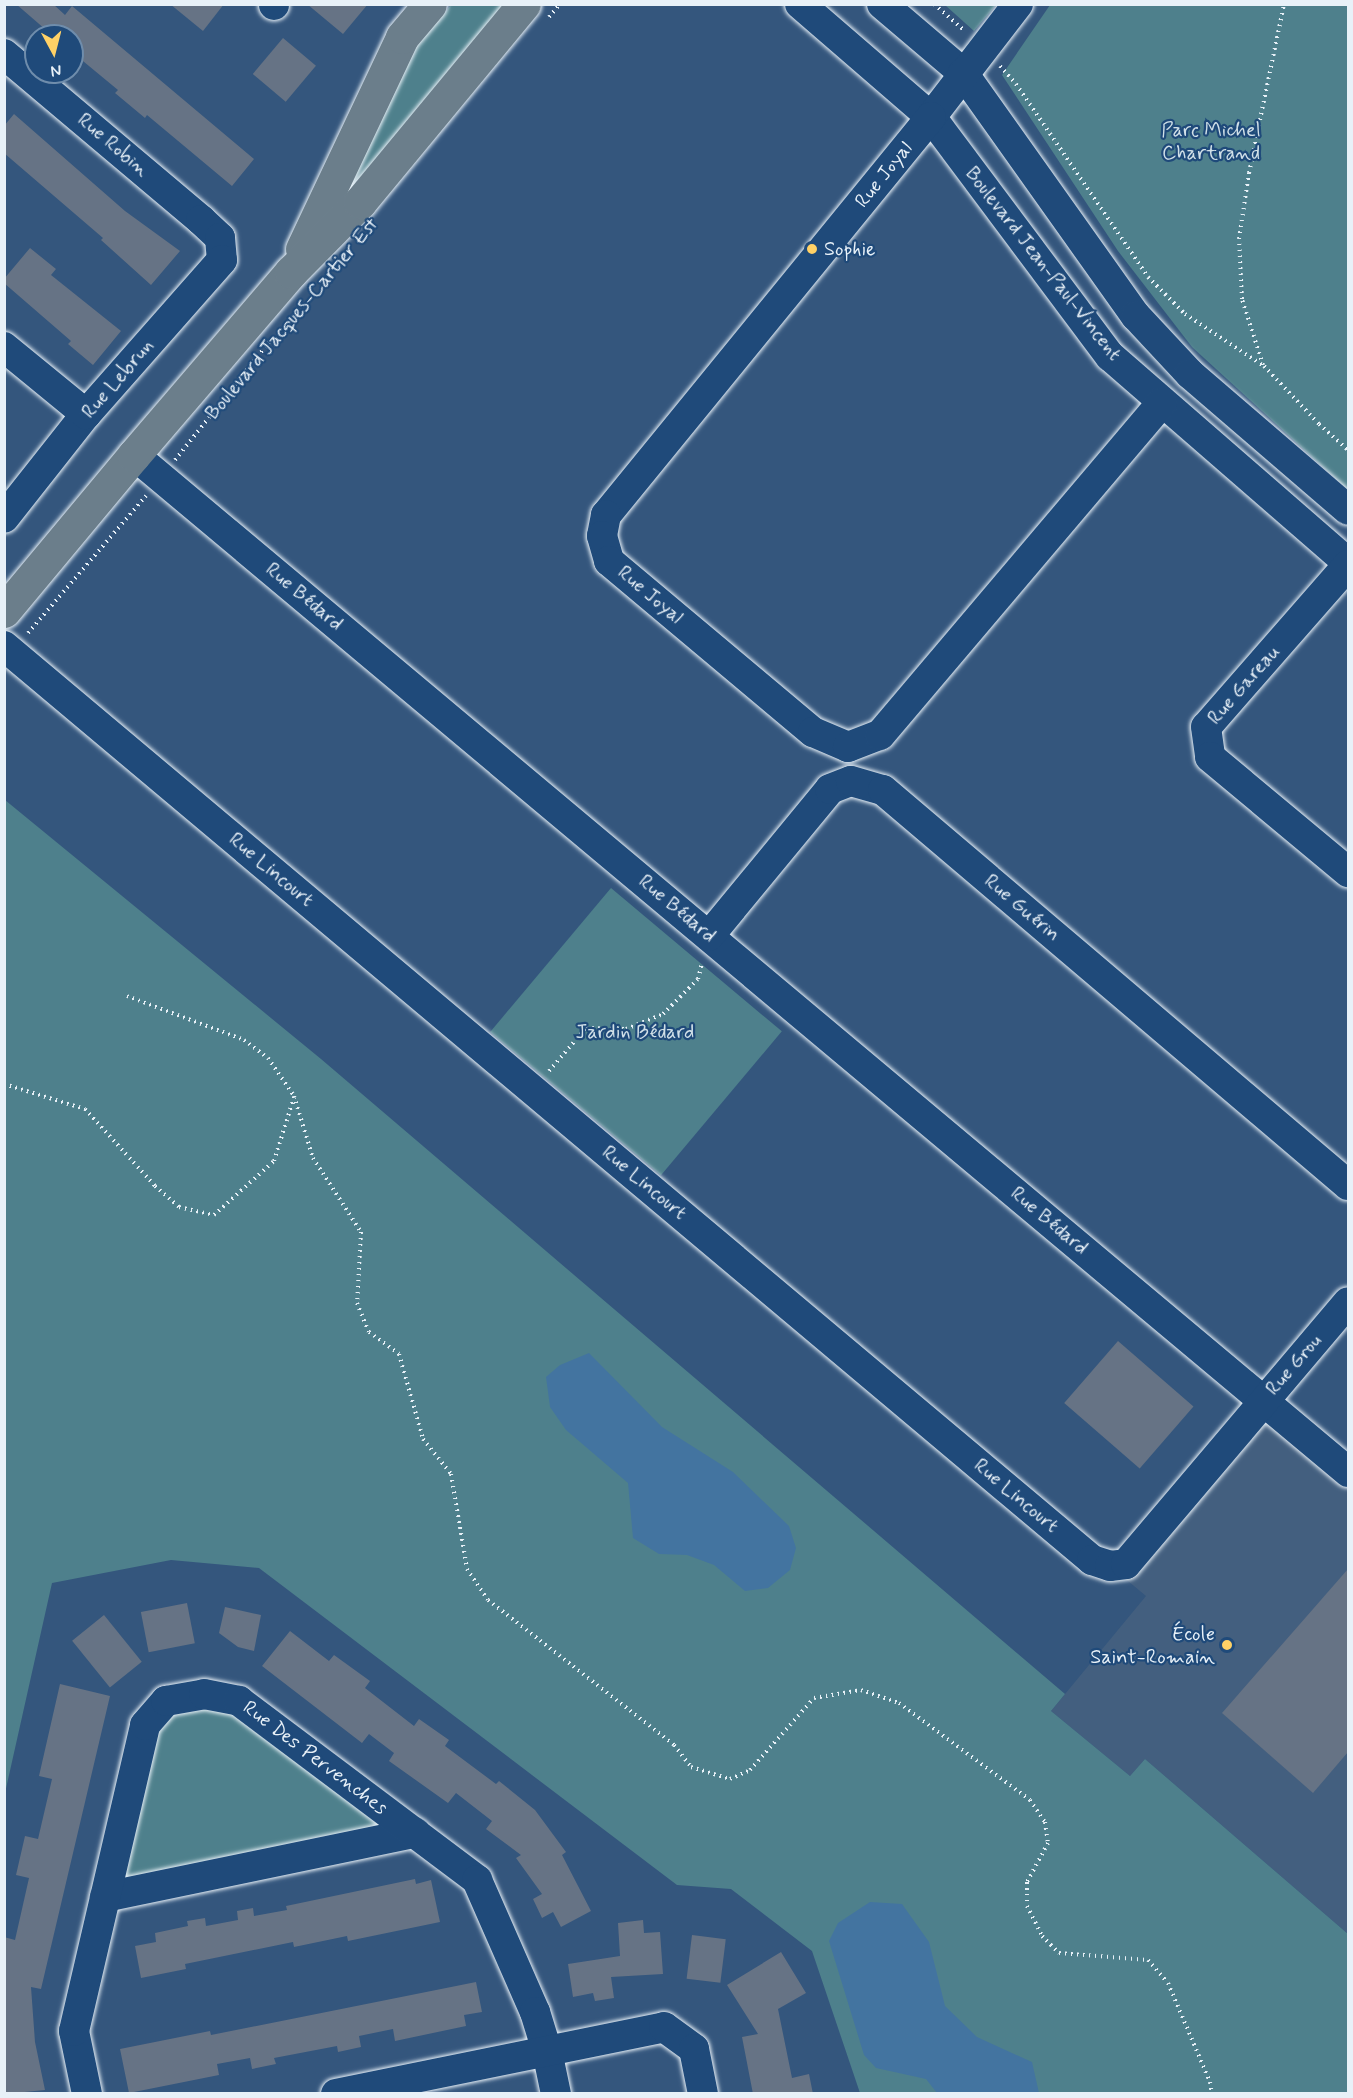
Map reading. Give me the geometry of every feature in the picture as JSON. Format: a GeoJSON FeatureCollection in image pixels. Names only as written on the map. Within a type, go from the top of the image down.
{"type":"FeatureCollection","features":[{"type":"Feature","properties":{"kind":"main road","name":"Boulevard Jacques-Cartier Est"},"geometry":{"type":"LineString","coordinates":[[291,272],[402,37],[430,4]]}},
{"type":"Feature","properties":{"kind":"main road","name":"Boulevard Jacques-Cartier Est"},"geometry":{"type":"LineString","coordinates":[[4,611],[291,272],[360,202],[535,13]]}},
{"type":"Feature","properties":{"kind":"street","name":"Boulevard Jean-Paul-Vincent"},"geometry":{"type":"LineString","coordinates":[[800,4],[931,117],[1110,356],[1348,564]]}},
{"type":"Feature","properties":{"kind":"street"},"geometry":{"type":"LineString","coordinates":[[882,4],[963,73],[1136,316],[1190,374],[1348,510]]}},
{"type":"Feature","properties":{"kind":"street","name":"Rue Joyal"},"geometry":{"type":"LineString","coordinates":[[1018,4],[931,117],[606,515],[602,536],[609,561],[813,732],[848,747],[880,735],[1000,590],[1161,402]]}},
{"type":"Feature","properties":{"kind":"street","name":"Rue Robin"},"geometry":{"type":"LineString","coordinates":[[4,54],[220,238]]}},
{"type":"Feature","properties":{"kind":"street","name":"Rue Lebrun"},"geometry":{"type":"LineString","coordinates":[[4,518],[86,414],[222,260],[220,238]]}},
{"type":"Feature","properties":{"kind":"street"},"geometry":{"type":"LineString","coordinates":[[4,347],[86,414]]}},
{"type":"Feature","properties":{"kind":"street","name":"Rue Bédard"},"geometry":{"type":"LineString","coordinates":[[134,455],[1348,1472]]}},
{"type":"Feature","properties":{"kind":"street","name":"Rue Gareau"},"geometry":{"type":"LineString","coordinates":[[1348,564],[1206,728],[1210,757],[1348,872]]}},
{"type":"Feature","properties":{"kind":"street","name":"Rue Lincourt"},"geometry":{"type":"LineString","coordinates":[[8,649],[1092,1560],[1110,1566],[1126,1564],[1264,1401]]}},
{"type":"Feature","properties":{"kind":"street","name":"Rue Guérin"},"geometry":{"type":"LineString","coordinates":[[709,936],[830,789],[851,781],[883,790],[1348,1185]]}},
{"type":"Feature","properties":{"kind":"street","name":"Rue Grou"},"geometry":{"type":"LineString","coordinates":[[1264,1401],[1348,1302]]}},
{"type":"Feature","properties":{"kind":"street","name":"Rue Des Pervenches"},"geometry":{"type":"LineString","coordinates":[[87,2094],[74,2031],[145,1725],[166,1701],[204,1694],[239,1701],[477,1880],[535,2012],[547,2050],[556,2094]]}},
{"type":"Feature","properties":{"kind":"street","name":"Rue Des Pervenches"},"geometry":{"type":"LineString","coordinates":[[105,1897],[415,1833]]}},
{"type":"Feature","properties":{"kind":"street"},"geometry":{"type":"LineString","coordinates":[[336,2094],[664,2026],[694,2049],[703,2094]]}},
{"type":"Feature","properties":{"kind":"path"},"geometry":{"type":"LineString","coordinates":[[535,13],[560,4]]}},
{"type":"Feature","properties":{"kind":"path"},"geometry":{"type":"LineString","coordinates":[[934,4],[985,47],[1016,84],[1148,277],[1185,314],[1264,366],[1319,424],[1348,450]]}},
{"type":"Feature","properties":{"kind":"path"},"geometry":{"type":"LineString","coordinates":[[1264,366],[1242,298],[1239,238],[1249,173],[1284,4]]}},
{"type":"Feature","properties":{"kind":"path","name":"Boulevard Jacques-Cartier Est"},"geometry":{"type":"LineString","coordinates":[[8,649],[161,478],[271,340]]}},
{"type":"Feature","properties":{"kind":"path"},"geometry":{"type":"LineString","coordinates":[[533,1090],[586,1028],[626,1029],[663,1014],[698,979],[709,936]]}},
{"type":"Feature","properties":{"kind":"path"},"geometry":{"type":"LineString","coordinates":[[127,996],[244,1040],[268,1058],[294,1096],[313,1158],[360,1232],[357,1303],[369,1332],[399,1354],[423,1439],[451,1474],[467,1569],[488,1600],[674,1745],[691,1767],[730,1779],[750,1770],[814,1698],[861,1690],[899,1702],[1030,1800],[1045,1822],[1048,1843],[1027,1882],[1027,1906],[1042,1936],[1059,1953],[1148,1960],[1168,1983],[1210,2082],[1212,2094]]}},
{"type":"Feature","properties":{"kind":"path"},"geometry":{"type":"LineString","coordinates":[[4,1084],[85,1109],[155,1186],[179,1207],[214,1215],[274,1161],[294,1096]]}},
{"type":"Feature","properties":{"kind":"shaded area"},"geometry":{"type":"Polygon","coordinates":[[[589,1353],[662,1427],[733,1472],[789,1526],[796,1548],[790,1570],[768,1588],[745,1591],[714,1565],[687,1555],[659,1554],[633,1538],[628,1483],[566,1430],[550,1407],[546,1377],[560,1365],[589,1353]]]}},
{"type":"Feature","properties":{"kind":"shaded area","name":"École Saint-Romain"},"geometry":{"type":"Polygon","coordinates":[[[1264,1401],[1348,1472],[1348,1934],[1145,1759],[1130,1776],[1051,1711],[1146,1596],[1110,1566],[1264,1401]]]}},
{"type":"Feature","properties":{"kind":"shaded area"},"geometry":{"type":"Polygon","coordinates":[[[870,1902],[902,1904],[929,1942],[945,2006],[977,2037],[1032,2062],[1039,2093],[937,2093],[926,2079],[876,2068],[864,2055],[829,1941],[838,1923],[870,1902]]]}},
{"type":"Feature","properties":{"kind":"green space"},"geometry":{"type":"Polygon","coordinates":[[[451,5],[507,5],[350,203],[341,196],[402,64],[451,5]]]}},
{"type":"Feature","properties":{"kind":"green space"},"geometry":{"type":"Polygon","coordinates":[[[945,5],[996,5],[974,31],[945,5]]]}},
{"type":"Feature","properties":{"kind":"green space","name":"Parc Michel Chartrand"},"geometry":{"type":"Polygon","coordinates":[[[1050,5],[1348,5],[1348,490],[1192,347],[1118,251],[1002,75],[1050,5]]]}},
{"type":"Feature","properties":{"kind":"green space"},"geometry":{"type":"Polygon","coordinates":[[[5,800],[321,1059],[1065,1694],[1051,1711],[1130,1776],[1145,1759],[1348,1934],[1348,2093],[860,2093],[812,1951],[731,1889],[677,1885],[259,1568],[171,1560],[52,1583],[5,1793],[5,800]]]}},
{"type":"Feature","properties":{"kind":"green space","name":"Jardin Bédard"},"geometry":{"type":"Polygon","coordinates":[[[611,888],[782,1031],[661,1175],[490,1032],[611,888]]]}},
{"type":"Feature","properties":{"kind":"green space"},"geometry":{"type":"Polygon","coordinates":[[[204,1694],[415,1833],[105,1897],[145,1725],[204,1694]]]}},
{"type":"Feature","properties":{"kind":"building"},"geometry":{"type":"Polygon","coordinates":[[[16,4],[53,4],[65,15],[72,6],[254,159],[232,186],[147,115],[145,118],[115,93],[118,90],[84,62],[84,24],[39,24],[16,4]]]}},
{"type":"Feature","properties":{"kind":"building"},"geometry":{"type":"Polygon","coordinates":[[[170,4],[224,4],[203,31],[170,4]]]}},
{"type":"Feature","properties":{"kind":"building"},"geometry":{"type":"Polygon","coordinates":[[[307,4],[368,4],[343,34],[307,4]]]}},
{"type":"Feature","properties":{"kind":"building"},"geometry":{"type":"Polygon","coordinates":[[[283,38],[316,66],[286,102],[253,74],[283,38]]]}},
{"type":"Feature","properties":{"kind":"building"},"geometry":{"type":"Polygon","coordinates":[[[14,114],[125,211],[180,251],[151,285],[101,240],[103,238],[4,153],[4,126],[14,114]]]}},
{"type":"Feature","properties":{"kind":"building"},"geometry":{"type":"Polygon","coordinates":[[[30,248],[56,269],[51,275],[121,331],[93,365],[68,344],[71,341],[4,283],[4,279],[30,248]]]}},
{"type":"Feature","properties":{"kind":"building"},"geometry":{"type":"Polygon","coordinates":[[[1118,1341],[1193,1407],[1140,1468],[1064,1403],[1118,1341]]]}},
{"type":"Feature","properties":{"kind":"building"},"geometry":{"type":"Polygon","coordinates":[[[1348,1569],[1348,1752],[1313,1793],[1222,1713],[1348,1569]]]}},
{"type":"Feature","properties":{"kind":"building"},"geometry":{"type":"Polygon","coordinates":[[[187,1603],[195,1643],[149,1652],[141,1612],[187,1603]]]}},
{"type":"Feature","properties":{"kind":"building"},"geometry":{"type":"Polygon","coordinates":[[[225,1607],[261,1615],[254,1651],[238,1647],[219,1633],[225,1607]]]}},
{"type":"Feature","properties":{"kind":"building"},"geometry":{"type":"Polygon","coordinates":[[[104,1615],[142,1662],[110,1687],[72,1641],[104,1615]]]}},
{"type":"Feature","properties":{"kind":"building"},"geometry":{"type":"Polygon","coordinates":[[[290,1631],[329,1661],[334,1655],[370,1681],[365,1688],[414,1726],[419,1719],[449,1740],[445,1746],[496,1784],[499,1781],[535,1810],[566,1852],[562,1855],[591,1911],[561,1927],[553,1912],[542,1918],[533,1899],[542,1894],[516,1858],[521,1855],[486,1829],[492,1821],[456,1793],[448,1803],[389,1761],[394,1753],[369,1734],[362,1743],[262,1666],[290,1631]]]}},
{"type":"Feature","properties":{"kind":"building"},"geometry":{"type":"Polygon","coordinates":[[[60,1684],[110,1696],[41,1989],[31,1987],[35,2042],[45,2090],[4,2094],[4,1937],[15,1940],[29,1878],[16,1875],[25,1836],[38,1839],[52,1779],[39,1776],[60,1684]]]}},
{"type":"Feature","properties":{"kind":"building"},"geometry":{"type":"Polygon","coordinates":[[[415,1879],[416,1884],[431,1880],[440,1922],[348,1941],[347,1936],[294,1947],[293,1942],[185,1964],[186,1969],[141,1978],[135,1946],[156,1942],[155,1933],[188,1926],[187,1921],[205,1918],[206,1926],[238,1920],[237,1911],[253,1908],[254,1916],[287,1910],[286,1906],[415,1879]]]}},
{"type":"Feature","properties":{"kind":"building"},"geometry":{"type":"Polygon","coordinates":[[[643,1920],[644,1933],[660,1932],[663,1974],[611,1977],[614,1998],[595,2001],[593,1993],[573,1997],[568,1964],[620,1956],[618,1923],[643,1920]]]}},
{"type":"Feature","properties":{"kind":"building"},"geometry":{"type":"Polygon","coordinates":[[[692,1935],[726,1939],[720,1983],[687,1979],[692,1935]]]}},
{"type":"Feature","properties":{"kind":"building"},"geometry":{"type":"Polygon","coordinates":[[[781,1952],[806,1993],[778,2009],[792,2078],[809,2074],[813,2094],[753,2094],[742,2037],[758,2034],[727,1985],[781,1952]]]}},
{"type":"Feature","properties":{"kind":"building"},"geometry":{"type":"Polygon","coordinates":[[[476,1982],[482,2012],[464,2015],[466,2026],[395,2041],[393,2029],[359,2036],[361,2047],[338,2052],[337,2046],[274,2058],[276,2064],[252,2069],[250,2058],[217,2064],[219,2075],[129,2093],[120,2049],[210,2031],[211,2035],[476,1982]]]}},
{"type":"Feature","properties":{"kind":"place","name":"Sophie"},"geometry":{"type":"Point","coordinates":[812,249]}},
{"type":"Feature","properties":{"kind":"place","name":"École Saint-Romain"},"geometry":{"type":"Point","coordinates":[1227,1645]}}]}
